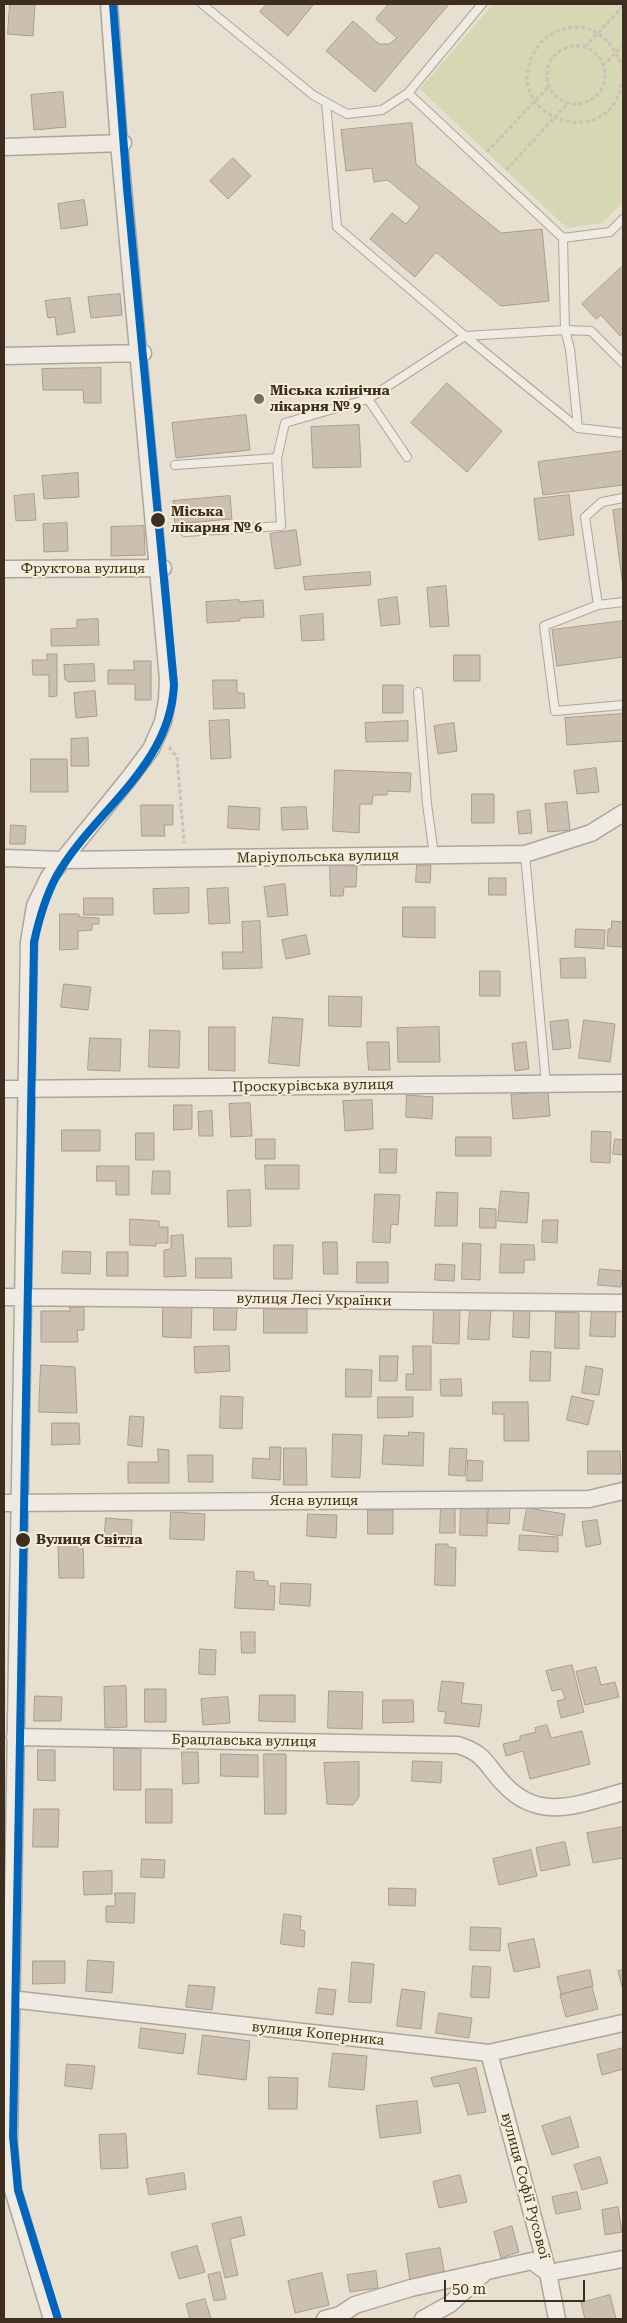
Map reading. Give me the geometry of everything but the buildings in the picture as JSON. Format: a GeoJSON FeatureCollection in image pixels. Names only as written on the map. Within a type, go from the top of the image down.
{"type":"FeatureCollection","features":[{"type":"Feature","properties":{"kind":"street"},"geometry":{"type":"LineString","coordinates":[[52,2319],[17,2207],[10,2174],[10,1999],[15,1737],[12,1502],[23,1297],[31,921],[41,891],[62,860],[139,766],[157,736],[165,712],[168,679],[160,568],[109,4]]}},
{"type":"Feature","properties":{"kind":"street"},"geometry":{"type":"LineString","coordinates":[[4,147],[121,143]]}},
{"type":"Feature","properties":{"kind":"street"},"geometry":{"type":"LineString","coordinates":[[4,356],[141,353]]}},
{"type":"Feature","properties":{"kind":"street","name":"Фруктова вулиця"},"geometry":{"type":"LineString","coordinates":[[4,569],[160,568]]}},
{"type":"Feature","properties":{"kind":"street","name":"Маріупольська вулиця"},"geometry":{"type":"LineString","coordinates":[[4,858],[62,860],[525,854],[591,833],[623,814]]}},
{"type":"Feature","properties":{"kind":"street","name":"Проскурівська вулиця"},"geometry":{"type":"LineString","coordinates":[[4,1089],[623,1083]]}},
{"type":"Feature","properties":{"kind":"street","name":"вулиця Лесі Українки"},"geometry":{"type":"LineString","coordinates":[[4,1297],[623,1303]]}},
{"type":"Feature","properties":{"kind":"street","name":"Ясна вулиця"},"geometry":{"type":"LineString","coordinates":[[12,1502],[589,1499],[623,1491]]}},
{"type":"Feature","properties":{"kind":"street","name":"Брацлавська вулиця"},"geometry":{"type":"LineString","coordinates":[[15,1737],[458,1745],[472,1750],[484,1758],[502,1783],[518,1798],[539,1807],[561,1809],[623,1792]]}},
{"type":"Feature","properties":{"kind":"street","name":"вулиця Коперника"},"geometry":{"type":"LineString","coordinates":[[10,1999],[489,2053],[623,2023]]}},
{"type":"Feature","properties":{"kind":"street","name":"вулиця Софії Русової"},"geometry":{"type":"LineString","coordinates":[[489,2053],[548,2273],[557,2319]]}},
{"type":"Feature","properties":{"kind":"street"},"geometry":{"type":"LineString","coordinates":[[325,2319],[340,2315],[355,2306],[411,2288],[532,2261],[548,2273],[623,2259]]}},
{"type":"Feature","properties":{"kind":"street"},"geometry":{"type":"LineString","coordinates":[[423,2319],[450,2304],[486,2271]]}},
{"type":"Feature","properties":{"kind":"lane"},"geometry":{"type":"LineString","coordinates":[[202,4],[313,95],[347,114],[382,110],[408,93],[482,4]]}},
{"type":"Feature","properties":{"kind":"lane"},"geometry":{"type":"LineString","coordinates":[[408,93],[563,238],[565,330],[570,349],[578,428]]}},
{"type":"Feature","properties":{"kind":"lane"},"geometry":{"type":"LineString","coordinates":[[326,102],[337,227],[465,336],[578,428],[623,433]]}},
{"type":"Feature","properties":{"kind":"lane"},"geometry":{"type":"LineString","coordinates":[[563,238],[610,232],[623,219]]}},
{"type":"Feature","properties":{"kind":"lane"},"geometry":{"type":"LineString","coordinates":[[186,532],[282,526],[277,458],[285,423],[368,398],[465,336],[565,330],[591,331],[623,363]]}},
{"type":"Feature","properties":{"kind":"lane"},"geometry":{"type":"LineString","coordinates":[[368,398],[407,457]]}},
{"type":"Feature","properties":{"kind":"lane"},"geometry":{"type":"LineString","coordinates":[[175,465],[277,458]]}},
{"type":"Feature","properties":{"kind":"lane"},"geometry":{"type":"LineString","coordinates":[[598,605],[585,517],[602,502],[623,498]]}},
{"type":"Feature","properties":{"kind":"lane"},"geometry":{"type":"LineString","coordinates":[[623,602],[598,605],[544,626],[555,711],[623,705]]}},
{"type":"Feature","properties":{"kind":"lane"},"geometry":{"type":"LineString","coordinates":[[418,692],[427,804],[434,855]]}},
{"type":"Feature","properties":{"kind":"lane"},"geometry":{"type":"LineString","coordinates":[[525,854],[546,1084]]}},
{"type":"Feature","properties":{"kind":"path"},"geometry":{"type":"LineString","coordinates":[[584,47],[623,6]]}},
{"type":"Feature","properties":{"kind":"path"},"geometry":{"type":"LineString","coordinates":[[623,69],[617,52],[608,40],[598,33],[578,27],[562,29],[547,37],[536,49],[529,64],[528,81],[536,100],[543,110],[555,118],[573,123],[590,121],[605,113],[616,101],[623,86],[623,73]]}},
{"type":"Feature","properties":{"kind":"path"},"geometry":{"type":"LineString","coordinates":[[603,66],[623,46]]}},
{"type":"Feature","properties":{"kind":"path"},"geometry":{"type":"LineString","coordinates":[[567,47],[584,47],[596,54],[603,66],[604,82],[597,95],[584,103],[569,103],[556,96],[549,86],[547,68],[551,59],[558,51],[567,47]]}},
{"type":"Feature","properties":{"kind":"path"},"geometry":{"type":"LineString","coordinates":[[480,160],[549,86]]}},
{"type":"Feature","properties":{"kind":"path"},"geometry":{"type":"LineString","coordinates":[[498,178],[569,103]]}},
{"type":"Feature","properties":{"kind":"path"},"geometry":{"type":"LineString","coordinates":[[157,736],[177,757],[184,859]]}},
{"type":"Feature","properties":{"kind":"green space"},"geometry":{"type":"Polygon","coordinates":[[[493,4],[623,4],[623,202],[603,223],[567,228],[420,89],[493,4]]]}},
{"type":"Feature","properties":{"kind":"transit line"},"geometry":{"type":"LineString","coordinates":[[58,2319],[18,2190],[13,2136],[34,942],[43,909],[56,877],[89,831],[145,765],[159,741],[169,714],[174,685],[127,188],[113,4]]}},
{"type":"Feature","properties":{"kind":"place","name":"Міська клінічна лікарня № 9"},"geometry":{"type":"Point","coordinates":[259,399]}},
{"type":"Feature","properties":{"kind":"place","name":"Міська лікарня № 6"},"geometry":{"type":"Point","coordinates":[158,520]}},
{"type":"Feature","properties":{"kind":"place","name":"Вулиця Світла"},"geometry":{"type":"Point","coordinates":[23,1540]}}]}
